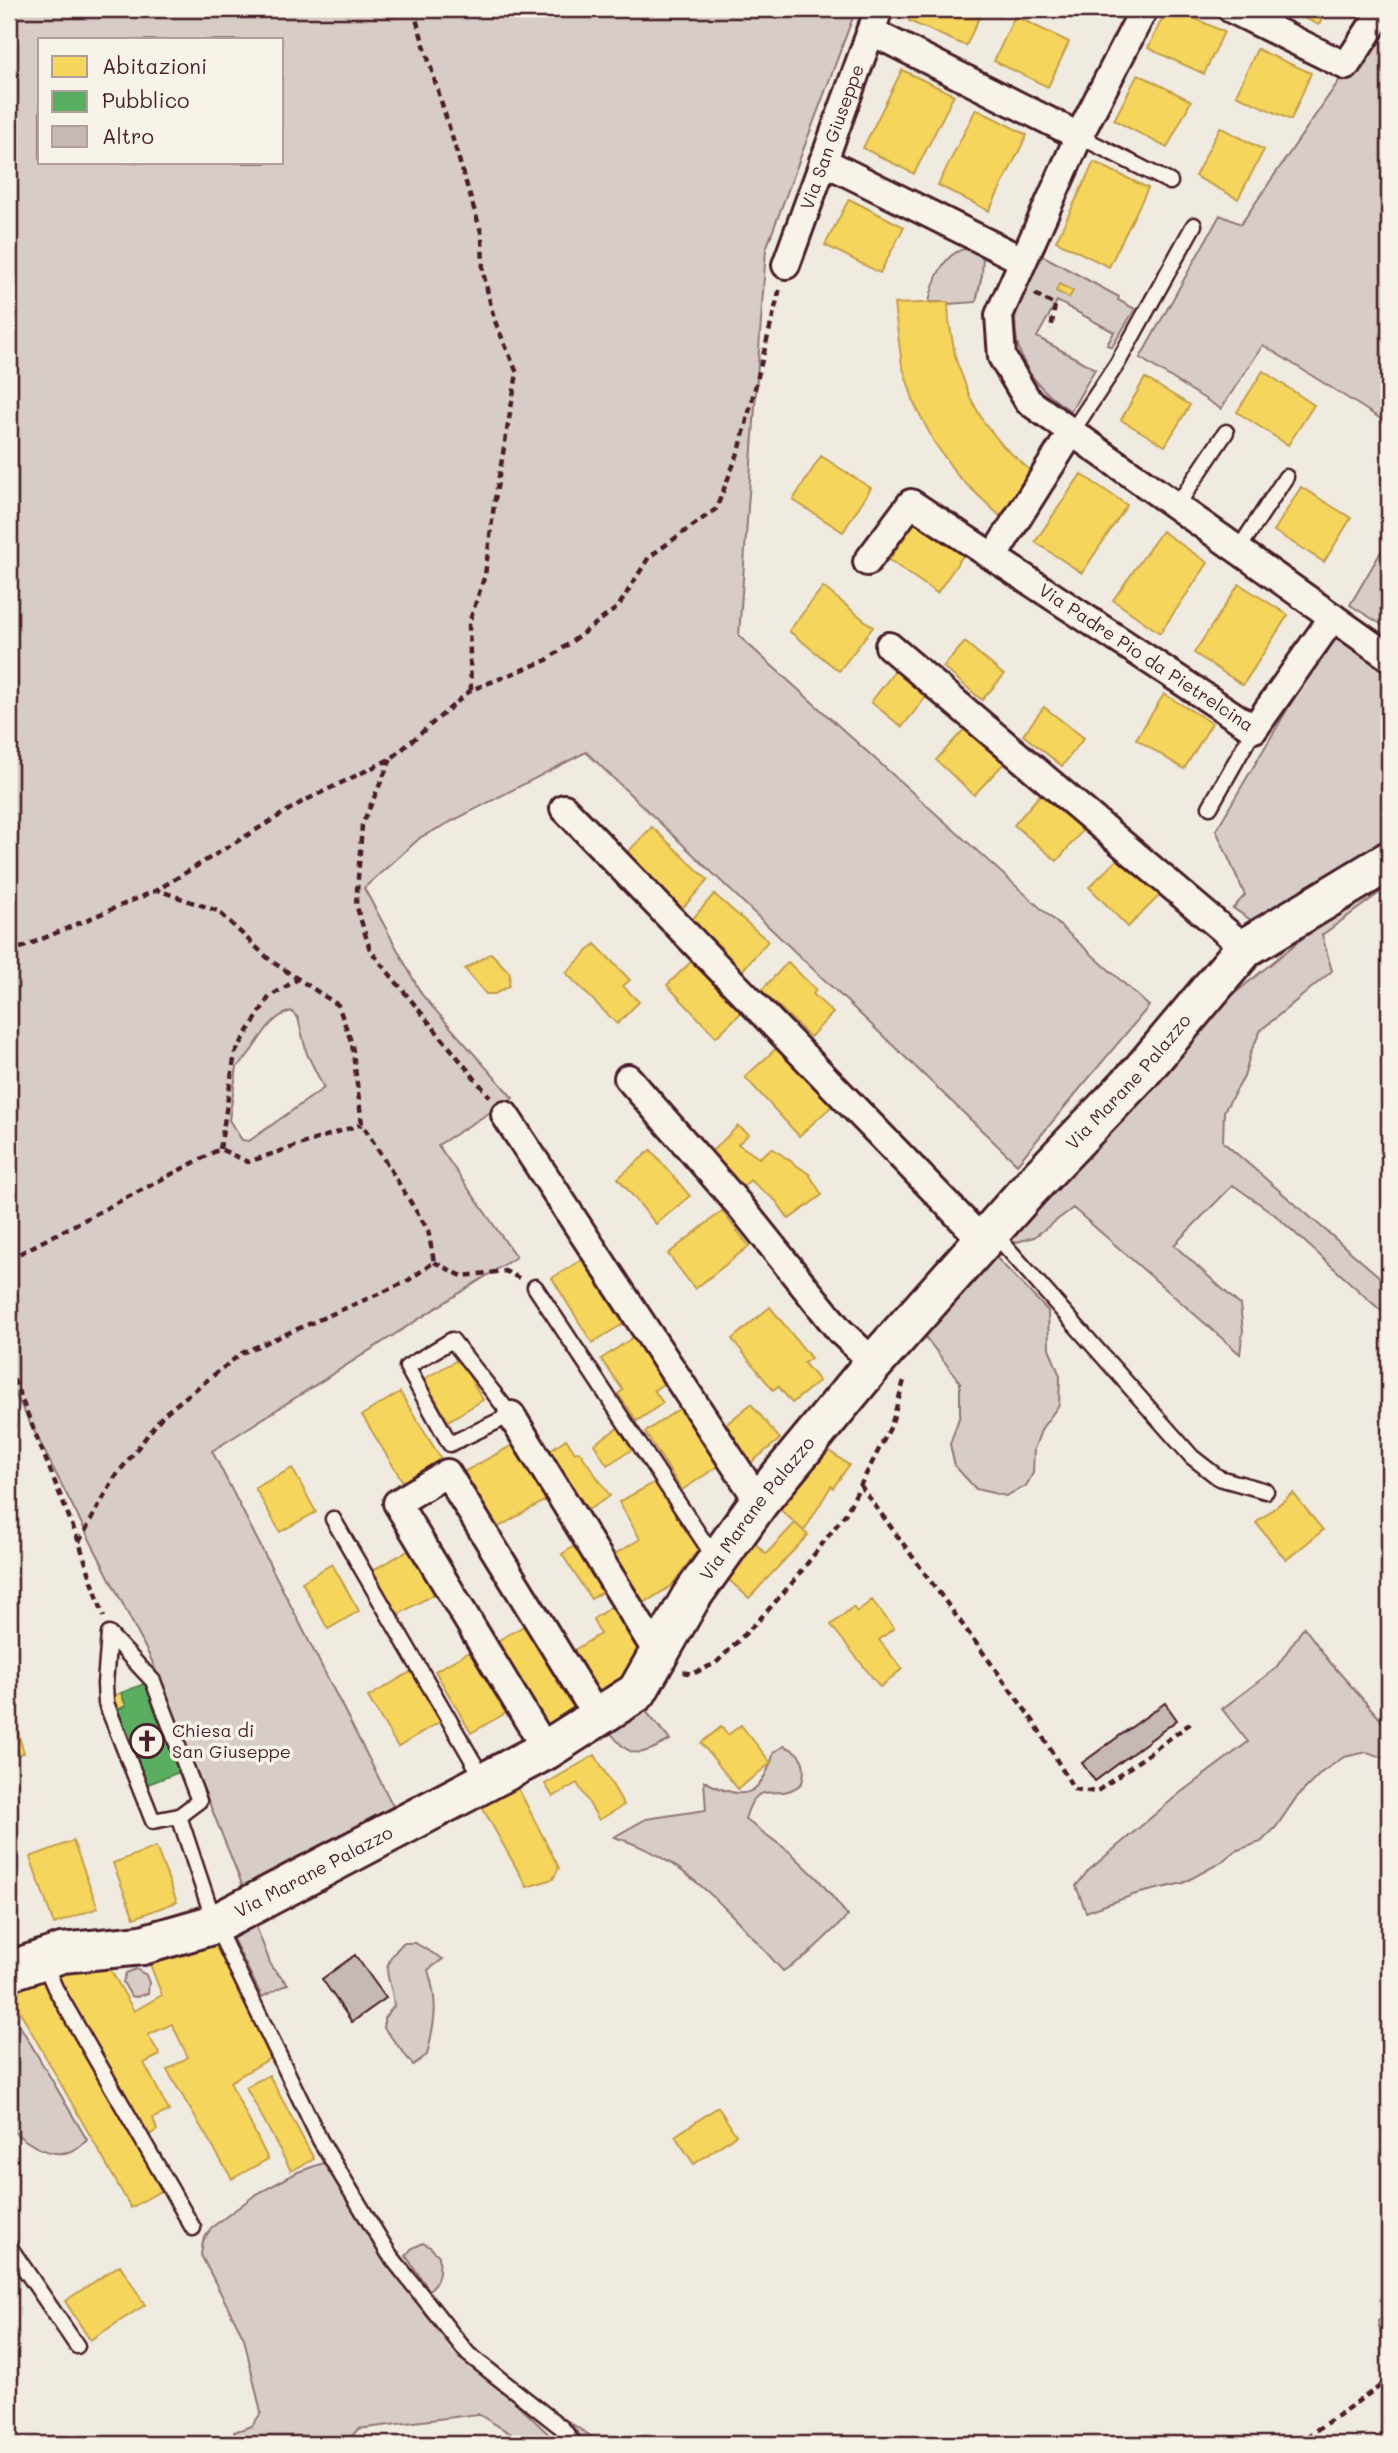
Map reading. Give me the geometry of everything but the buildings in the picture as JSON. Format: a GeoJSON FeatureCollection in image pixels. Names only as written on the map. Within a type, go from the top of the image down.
{"type":"FeatureCollection","features":[{"type":"Feature","properties":{"kind":"main road","name":"Via Marane Palazzo"},"geometry":{"type":"LineString","coordinates":[[20,1961],[62,1953],[142,1945],[215,1924],[546,1750],[636,1692],[691,1597],[759,1502],[885,1351],[1141,1072],[1245,948],[1389,861]]}},
{"type":"Feature","properties":{"kind":"street"},"geometry":{"type":"LineString","coordinates":[[1144,9],[1079,135],[999,315],[1002,357],[1028,401],[1389,657]]}},
{"type":"Feature","properties":{"kind":"street"},"geometry":{"type":"LineString","coordinates":[[1231,9],[1346,66],[1383,9]]}},
{"type":"Feature","properties":{"kind":"street"},"geometry":{"type":"LineString","coordinates":[[874,20],[1079,135]]}},
{"type":"Feature","properties":{"kind":"street","name":"Via San Giuseppe"},"geometry":{"type":"LineString","coordinates":[[786,265],[874,20]]}},
{"type":"Feature","properties":{"kind":"street"},"geometry":{"type":"LineString","coordinates":[[823,161],[1018,271]]}},
{"type":"Feature","properties":{"kind":"street"},"geometry":{"type":"LineString","coordinates":[[993,557],[1071,433]]}},
{"type":"Feature","properties":{"kind":"street","name":"Via Padre Pio da Pietrelcina"},"geometry":{"type":"LineString","coordinates":[[867,562],[911,503],[1254,729],[1333,617]]}},
{"type":"Feature","properties":{"kind":"street"},"geometry":{"type":"LineString","coordinates":[[889,646],[1245,948]]}},
{"type":"Feature","properties":{"kind":"street"},"geometry":{"type":"LineString","coordinates":[[564,808],[988,1236]]}},
{"type":"Feature","properties":{"kind":"street"},"geometry":{"type":"LineString","coordinates":[[628,1079],[740,1206],[840,1331],[885,1351]]}},
{"type":"Feature","properties":{"kind":"street"},"geometry":{"type":"LineString","coordinates":[[505,1115],[759,1502]]}},
{"type":"Feature","properties":{"kind":"street"},"geometry":{"type":"LineString","coordinates":[[511,1415],[659,1654]]}},
{"type":"Feature","properties":{"kind":"street"},"geometry":{"type":"LineString","coordinates":[[546,1750],[397,1503],[447,1473],[598,1718]]}},
{"type":"Feature","properties":{"kind":"lane"},"geometry":{"type":"LineString","coordinates":[[1079,135],[1170,182]]}},
{"type":"Feature","properties":{"kind":"lane"},"geometry":{"type":"LineString","coordinates":[[1071,433],[1117,363],[1194,225]]}},
{"type":"Feature","properties":{"kind":"lane"},"geometry":{"type":"LineString","coordinates":[[1176,507],[1226,432]]}},
{"type":"Feature","properties":{"kind":"lane"},"geometry":{"type":"LineString","coordinates":[[1238,550],[1286,477]]}},
{"type":"Feature","properties":{"kind":"lane"},"geometry":{"type":"LineString","coordinates":[[1210,807],[1254,729]]}},
{"type":"Feature","properties":{"kind":"lane"},"geometry":{"type":"LineString","coordinates":[[988,1236],[1192,1457],[1219,1478],[1266,1491]]}},
{"type":"Feature","properties":{"kind":"lane"},"geometry":{"type":"LineString","coordinates":[[535,1287],[717,1562]]}},
{"type":"Feature","properties":{"kind":"lane"},"geometry":{"type":"LineString","coordinates":[[452,1340],[511,1415],[450,1444],[407,1367],[452,1340]]}},
{"type":"Feature","properties":{"kind":"lane"},"geometry":{"type":"LineString","coordinates":[[333,1519],[485,1783]]}},
{"type":"Feature","properties":{"kind":"lane"},"geometry":{"type":"LineString","coordinates":[[109,1634],[153,1681],[195,1789],[199,1801],[179,1816],[153,1821],[128,1763],[106,1703],[109,1634]]}},
{"type":"Feature","properties":{"kind":"lane"},"geometry":{"type":"LineString","coordinates":[[179,1816],[215,1924],[320,2140],[389,2254],[468,2354],[562,2428],[575,2444]]}},
{"type":"Feature","properties":{"kind":"lane"},"geometry":{"type":"LineString","coordinates":[[20,1961],[55,1988],[193,2228]]}},
{"type":"Feature","properties":{"kind":"lane"},"geometry":{"type":"LineString","coordinates":[[9,2246],[77,2346]]}},
{"type":"Feature","properties":{"kind":"path"},"geometry":{"type":"LineString","coordinates":[[413,9],[482,235],[483,272],[495,318],[517,373],[485,575],[469,623],[471,690]]}},
{"type":"Feature","properties":{"kind":"path"},"geometry":{"type":"LineString","coordinates":[[9,953],[157,890],[302,802],[392,758],[471,690],[547,660],[618,607],[649,557],[716,509],[740,448],[786,265]]}},
{"type":"Feature","properties":{"kind":"path"},"geometry":{"type":"LineString","coordinates":[[1018,271],[1055,305],[1051,330]]}},
{"type":"Feature","properties":{"kind":"path"},"geometry":{"type":"LineString","coordinates":[[392,758],[362,825],[356,904],[370,950],[505,1115]]}},
{"type":"Feature","properties":{"kind":"path"},"geometry":{"type":"LineString","coordinates":[[157,890],[218,911],[271,961],[338,1006],[352,1044],[362,1124],[428,1230],[435,1262]]}},
{"type":"Feature","properties":{"kind":"path"},"geometry":{"type":"LineString","coordinates":[[220,1149],[235,1053],[269,997],[298,979]]}},
{"type":"Feature","properties":{"kind":"path"},"geometry":{"type":"LineString","coordinates":[[220,1149],[248,1162],[362,1124]]}},
{"type":"Feature","properties":{"kind":"path"},"geometry":{"type":"LineString","coordinates":[[9,1259],[220,1149]]}},
{"type":"Feature","properties":{"kind":"path"},"geometry":{"type":"LineString","coordinates":[[435,1262],[462,1276],[505,1271],[535,1287]]}},
{"type":"Feature","properties":{"kind":"path"},"geometry":{"type":"LineString","coordinates":[[79,1542],[115,1476],[164,1414],[242,1353],[406,1282],[435,1262]]}},
{"type":"Feature","properties":{"kind":"path"},"geometry":{"type":"LineString","coordinates":[[659,1654],[672,1668],[692,1674],[716,1663],[793,1582],[846,1513],[891,1426],[906,1372],[885,1351]]}},
{"type":"Feature","properties":{"kind":"path"},"geometry":{"type":"LineString","coordinates":[[9,1368],[79,1542],[109,1634]]}},
{"type":"Feature","properties":{"kind":"path"},"geometry":{"type":"LineString","coordinates":[[860,1485],[1034,1722],[1074,1789],[1096,1792],[1191,1723]]}},
{"type":"Feature","properties":{"kind":"path"},"geometry":{"type":"LineString","coordinates":[[1296,2444],[1389,2380]]}},
{"type":"Feature","properties":{"kind":"shaded area"},"geometry":{"type":"Polygon","coordinates":[[[9,9],[856,9],[766,249],[739,636],[1149,1006],[1017,1164],[586,752],[421,837],[364,888],[422,995],[513,1098],[438,1145],[516,1257],[212,1451],[393,1806],[244,1889],[151,1659],[9,1382],[9,9]],[[291,1011],[274,1021],[237,1067],[229,1120],[242,1140],[249,1141],[324,1088],[307,1054],[298,1018],[291,1011]]]}},
{"type":"Feature","properties":{"kind":"shaded area"},"geometry":{"type":"Polygon","coordinates":[[[1388,9],[1389,424],[1263,345],[1221,409],[1140,358],[1220,215],[1241,224],[1388,9]]]}},
{"type":"Feature","properties":{"kind":"shaded area"},"geometry":{"type":"Polygon","coordinates":[[[964,249],[975,250],[983,256],[976,302],[929,302],[936,278],[945,263],[964,249]]]}},
{"type":"Feature","properties":{"kind":"shaded area"},"geometry":{"type":"Polygon","coordinates":[[[1036,252],[1119,297],[1118,300],[1135,309],[1112,347],[1107,345],[1114,332],[1057,301],[1037,337],[1095,369],[1071,411],[1042,388],[1024,361],[1018,346],[1015,329],[1019,292],[1036,252]]]}},
{"type":"Feature","properties":{"kind":"shaded area"},"geometry":{"type":"Polygon","coordinates":[[[1389,538],[1389,629],[1350,605],[1389,538]]]}},
{"type":"Feature","properties":{"kind":"shaded area"},"geometry":{"type":"Polygon","coordinates":[[[1332,634],[1389,673],[1389,835],[1263,928],[1233,908],[1245,895],[1216,830],[1332,634]]]}},
{"type":"Feature","properties":{"kind":"shaded area"},"geometry":{"type":"Polygon","coordinates":[[[1389,874],[1389,886],[1322,935],[1332,971],[1261,1030],[1251,1051],[1244,1077],[1224,1111],[1223,1142],[1389,1285],[1389,1318],[1274,1214],[1233,1185],[1174,1245],[1240,1305],[1243,1330],[1240,1354],[1073,1208],[1034,1237],[1010,1244],[1000,1230],[1202,1020],[1315,928],[1389,874]]]}},
{"type":"Feature","properties":{"kind":"shaded area"},"geometry":{"type":"Polygon","coordinates":[[[988,1249],[1048,1311],[1049,1348],[1060,1376],[1059,1405],[1042,1428],[1034,1449],[1033,1473],[1026,1486],[1006,1496],[976,1489],[955,1466],[950,1444],[960,1415],[960,1382],[917,1326],[988,1249]]]}},
{"type":"Feature","properties":{"kind":"shaded area"},"geometry":{"type":"Polygon","coordinates":[[[1304,1627],[1329,1661],[1389,1729],[1389,1760],[1367,1752],[1344,1757],[1322,1772],[1296,1798],[1276,1827],[1261,1842],[1235,1851],[1220,1863],[1183,1883],[1136,1894],[1086,1912],[1076,1886],[1088,1871],[1180,1793],[1248,1742],[1222,1709],[1275,1669],[1304,1627]]]}},
{"type":"Feature","properties":{"kind":"shaded area"},"geometry":{"type":"Polygon","coordinates":[[[639,1703],[670,1740],[649,1750],[635,1752],[622,1745],[607,1728],[639,1703]]]}},
{"type":"Feature","properties":{"kind":"shaded area"},"geometry":{"type":"Polygon","coordinates":[[[784,1746],[796,1752],[802,1760],[802,1783],[784,1792],[762,1793],[750,1805],[745,1819],[791,1853],[818,1879],[848,1916],[806,1956],[783,1971],[727,1910],[687,1874],[664,1859],[614,1837],[646,1819],[706,1810],[704,1781],[730,1792],[750,1792],[763,1779],[774,1752],[784,1746]]]}},
{"type":"Feature","properties":{"kind":"shaded area"},"geometry":{"type":"Polygon","coordinates":[[[250,1923],[256,1926],[272,1968],[288,1984],[262,1997],[230,1933],[250,1923]]]}},
{"type":"Feature","properties":{"kind":"shaded area"},"geometry":{"type":"Polygon","coordinates":[[[403,1943],[415,1943],[443,1959],[428,1970],[434,1994],[434,2022],[427,2055],[413,2065],[384,2028],[384,2018],[394,2006],[387,1967],[403,1943]]]}},
{"type":"Feature","properties":{"kind":"shaded area"},"geometry":{"type":"Polygon","coordinates":[[[136,1969],[146,1975],[149,1983],[148,1993],[137,1997],[131,1996],[123,1982],[126,1973],[136,1969]]]}},
{"type":"Feature","properties":{"kind":"shaded area"},"geometry":{"type":"Polygon","coordinates":[[[9,2007],[87,2140],[78,2148],[69,2152],[51,2152],[41,2149],[14,2132],[16,2083],[9,2071],[9,2007]]]}},
{"type":"Feature","properties":{"kind":"shaded area"},"geometry":{"type":"Polygon","coordinates":[[[326,2162],[384,2261],[443,2333],[559,2444],[528,2444],[478,2414],[358,2429],[345,2444],[238,2444],[234,2432],[252,2426],[261,2413],[244,2338],[201,2255],[203,2241],[211,2228],[255,2195],[298,2172],[326,2162]]]}},
{"type":"Feature","properties":{"kind":"shaded area"},"geometry":{"type":"Polygon","coordinates":[[[423,2243],[439,2256],[437,2279],[429,2290],[406,2256],[411,2249],[423,2243]]]}},
{"type":"Feature","properties":{"kind":"shaded area"},"geometry":{"type":"Polygon","coordinates":[[[1389,2313],[1389,2378],[1378,2321],[1389,2313]]]}},
{"type":"Feature","properties":{"kind":"shaded area"},"geometry":{"type":"Polygon","coordinates":[[[568,2421],[602,2444],[587,2444],[568,2421]]]}},
{"type":"Feature","properties":{"kind":"place","name":"Chiesa di San Giuseppe"},"geometry":{"type":"Point","coordinates":[147,1741]}}]}
